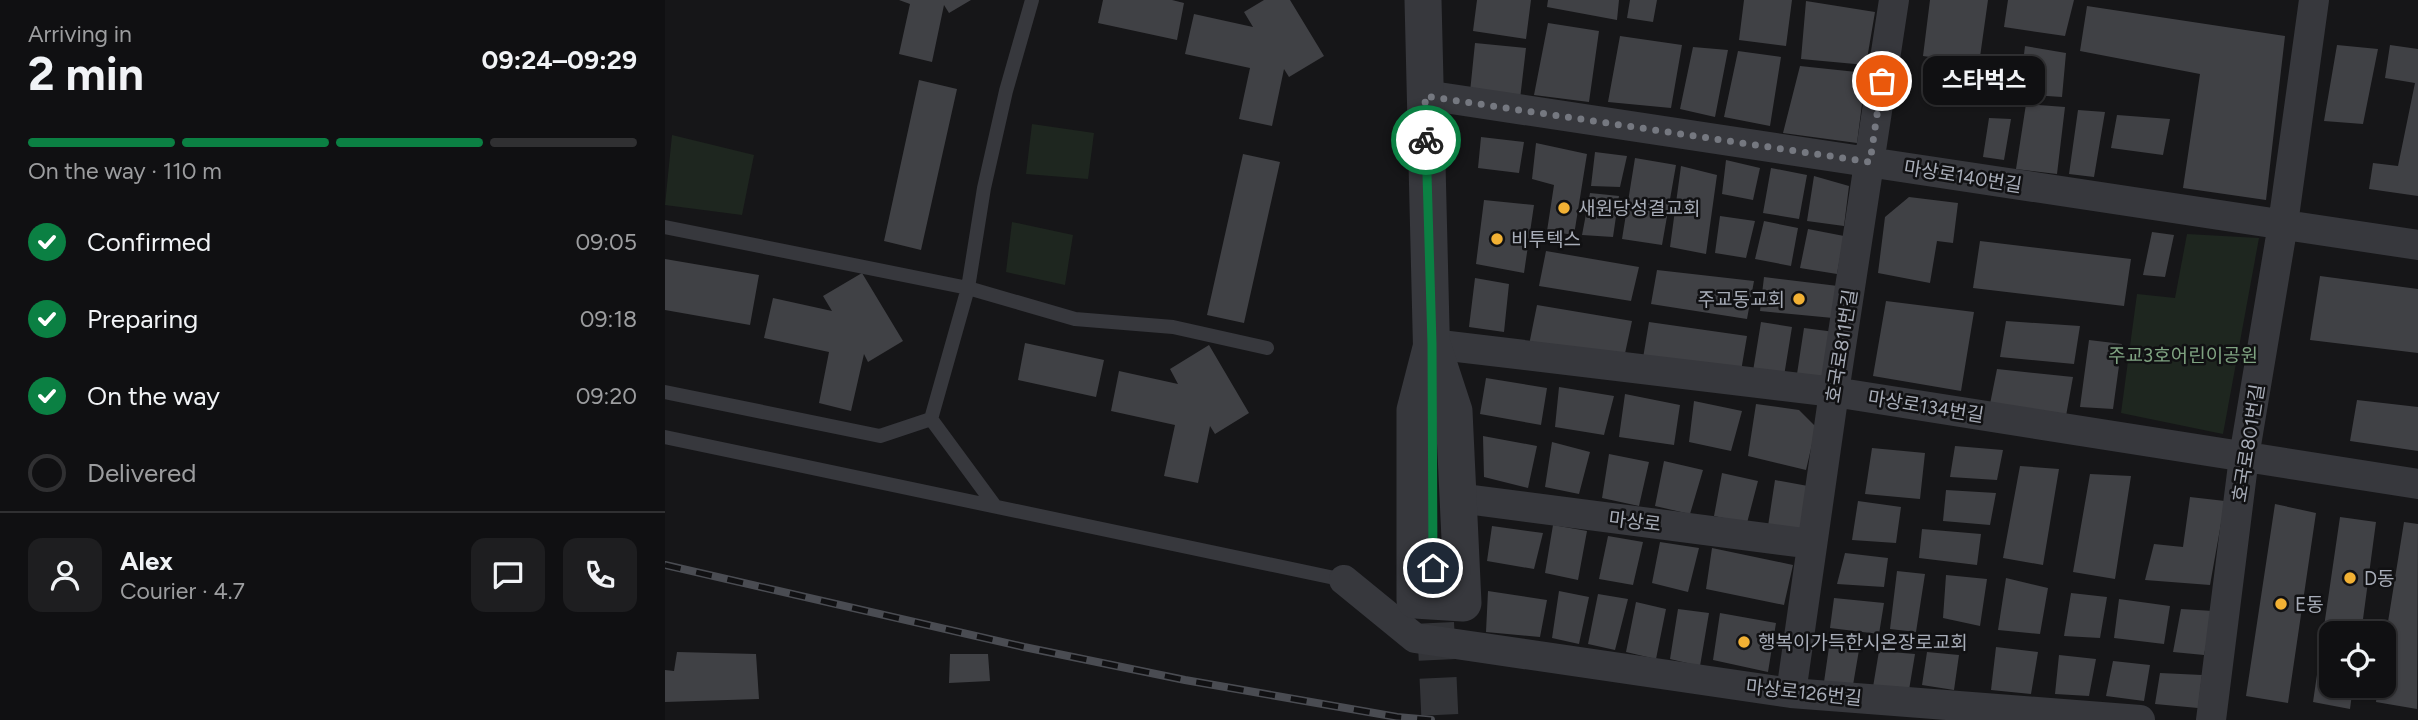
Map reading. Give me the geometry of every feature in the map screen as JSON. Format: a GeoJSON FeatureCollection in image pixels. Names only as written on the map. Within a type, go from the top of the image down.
{"type":"FeatureCollection","features":[{"type":"Feature","properties":{"kind":"street"},"geometry":{"type":"LineString","coordinates":[[1423,0],[1432,344],[1433,568]]}},
{"type":"Feature","properties":{"kind":"street","name":"호국로811번길"},"geometry":{"type":"LineString","coordinates":[[1791,693],[1894,0]]}},
{"type":"Feature","properties":{"kind":"street","name":"호국로801번길"},"geometry":{"type":"LineString","coordinates":[[2211,720],[2244,457],[2283,225],[2314,0]]}},
{"type":"Feature","properties":{"kind":"street","name":"마상로140번길"},"geometry":{"type":"LineString","coordinates":[[1425,96],[2418,245]]}},
{"type":"Feature","properties":{"kind":"street"},"geometry":{"type":"LineString","coordinates":[[1432,344],[1454,411],[1463,603],[1468,648]]}},
{"type":"Feature","properties":{"kind":"street"},"geometry":{"type":"LineString","coordinates":[[1415,600],[1415,410],[1432,344]]}},
{"type":"Feature","properties":{"kind":"street","name":"마상로134번길"},"geometry":{"type":"LineString","coordinates":[[1432,344],[1834,391],[2418,484]]}},
{"type":"Feature","properties":{"kind":"street","name":"마상로"},"geometry":{"type":"LineString","coordinates":[[1458,498],[1812,544]]}},
{"type":"Feature","properties":{"kind":"street"},"geometry":{"type":"LineString","coordinates":[[1344,580],[1375,586],[1415,600],[1463,603]]}},
{"type":"Feature","properties":{"kind":"street","name":"마상로126번길"},"geometry":{"type":"LineString","coordinates":[[1344,580],[1415,638],[1468,648],[1791,693],[2140,720]]}},
{"type":"Feature","properties":{"kind":"lane"},"geometry":{"type":"LineString","coordinates":[[931,419],[968,288],[984,188],[1006,92],[1032,0]]}},
{"type":"Feature","properties":{"kind":"lane"},"geometry":{"type":"LineString","coordinates":[[665,227],[968,288],[1075,319],[1173,327],[1267,348]]}},
{"type":"Feature","properties":{"kind":"lane"},"geometry":{"type":"LineString","coordinates":[[665,392],[880,436],[931,419]]}},
{"type":"Feature","properties":{"kind":"lane"},"geometry":{"type":"LineString","coordinates":[[931,419],[995,506]]}},
{"type":"Feature","properties":{"kind":"lane"},"geometry":{"type":"LineString","coordinates":[[665,437],[1344,580]]}},
{"type":"Feature","properties":{"kind":"green space"},"geometry":{"type":"Polygon","coordinates":[[[1032,124],[1094,133],[1088,179],[1026,174],[1032,124]]]}},
{"type":"Feature","properties":{"kind":"green space"},"geometry":{"type":"Polygon","coordinates":[[[672,135],[754,155],[742,215],[665,205],[672,135]]]}},
{"type":"Feature","properties":{"kind":"green space"},"geometry":{"type":"Polygon","coordinates":[[[1012,222],[1073,235],[1065,285],[1006,272],[1012,222]]]}},
{"type":"Feature","properties":{"kind":"green space","name":"주교3호어린이공원"},"geometry":{"type":"Polygon","coordinates":[[[2187,234],[2259,238],[2223,434],[2121,413],[2137,294],[2175,298],[2187,234]]]}},
{"type":"Feature","properties":{"kind":"building"},"geometry":{"type":"Polygon","coordinates":[[[899,0],[971,0],[949,13],[944,5],[932,62],[899,54],[910,4],[899,0]]]}},
{"type":"Feature","properties":{"kind":"building"},"geometry":{"type":"Polygon","coordinates":[[[1103,0],[1172,0],[1184,3],[1177,40],[1098,23],[1103,0]]]}},
{"type":"Feature","properties":{"kind":"building"},"geometry":{"type":"Polygon","coordinates":[[[1264,0],[1290,0],[1324,56],[1289,77],[1284,69],[1272,126],[1239,119],[1250,68],[1185,54],[1194,14],[1253,27],[1244,12],[1264,0]]]}},
{"type":"Feature","properties":{"kind":"building"},"geometry":{"type":"Polygon","coordinates":[[[1477,0],[1531,0],[1526,39],[1473,31],[1477,0]]]}},
{"type":"Feature","properties":{"kind":"building"},"geometry":{"type":"Polygon","coordinates":[[[1548,0],[1619,0],[1617,20],[1547,7],[1548,0]]]}},
{"type":"Feature","properties":{"kind":"building"},"geometry":{"type":"Polygon","coordinates":[[[1630,0],[1657,0],[1653,22],[1627,18],[1630,0]]]}},
{"type":"Feature","properties":{"kind":"building"},"geometry":{"type":"Polygon","coordinates":[[[1744,0],[1792,0],[1786,46],[1739,40],[1744,0]]]}},
{"type":"Feature","properties":{"kind":"building"},"geometry":{"type":"Polygon","coordinates":[[[1930,0],[1988,0],[1979,64],[1923,56],[1930,0]]]}},
{"type":"Feature","properties":{"kind":"building"},"geometry":{"type":"Polygon","coordinates":[[[2008,0],[2074,0],[2065,36],[2004,27],[2008,0]]]}},
{"type":"Feature","properties":{"kind":"building"},"geometry":{"type":"Polygon","coordinates":[[[1806,1],[1875,12],[1866,65],[1801,59],[1806,1]]]}},
{"type":"Feature","properties":{"kind":"building"},"geometry":{"type":"Polygon","coordinates":[[[2087,6],[2285,36],[2266,200],[2183,188],[2200,74],[2080,51],[2087,6]]]}},
{"type":"Feature","properties":{"kind":"building"},"geometry":{"type":"Polygon","coordinates":[[[1548,23],[1599,31],[1589,102],[1534,95],[1548,23]]]}},
{"type":"Feature","properties":{"kind":"building"},"geometry":{"type":"Polygon","coordinates":[[[1620,36],[1682,45],[1671,108],[1608,102],[1620,36]]]}},
{"type":"Feature","properties":{"kind":"building"},"geometry":{"type":"Polygon","coordinates":[[[1475,43],[1526,48],[1520,99],[1470,92],[1475,43]]]}},
{"type":"Feature","properties":{"kind":"building"},"geometry":{"type":"Polygon","coordinates":[[[2337,45],[2378,49],[2363,124],[2324,121],[2337,45]]]}},
{"type":"Feature","properties":{"kind":"building"},"geometry":{"type":"Polygon","coordinates":[[[2390,45],[2418,49],[2418,196],[2369,189],[2373,163],[2398,166],[2415,83],[2385,78],[2390,45]]]}},
{"type":"Feature","properties":{"kind":"building"},"geometry":{"type":"Polygon","coordinates":[[[2025,46],[2066,53],[2062,97],[1987,92],[1992,69],[2022,71],[2025,46]]]}},
{"type":"Feature","properties":{"kind":"building"},"geometry":{"type":"Polygon","coordinates":[[[1693,47],[1728,50],[1715,117],[1680,109],[1693,47]]]}},
{"type":"Feature","properties":{"kind":"building"},"geometry":{"type":"Polygon","coordinates":[[[1738,51],[1781,57],[1770,126],[1724,117],[1738,51]]]}},
{"type":"Feature","properties":{"kind":"building"},"geometry":{"type":"Polygon","coordinates":[[[1800,66],[1866,73],[1857,143],[1783,133],[1800,66]]]}},
{"type":"Feature","properties":{"kind":"building"},"geometry":{"type":"Polygon","coordinates":[[[919,80],[957,89],[921,250],[884,241],[919,80]]]}},
{"type":"Feature","properties":{"kind":"building"},"geometry":{"type":"Polygon","coordinates":[[[2026,104],[2065,107],[2057,174],[2016,169],[2026,104]]]}},
{"type":"Feature","properties":{"kind":"building"},"geometry":{"type":"Polygon","coordinates":[[[2078,110],[2105,112],[2094,177],[2069,174],[2078,110]]]}},
{"type":"Feature","properties":{"kind":"building"},"geometry":{"type":"Polygon","coordinates":[[[2117,115],[2170,119],[2163,155],[2111,148],[2117,115]]]}},
{"type":"Feature","properties":{"kind":"building"},"geometry":{"type":"Polygon","coordinates":[[[1989,118],[2011,119],[2004,160],[1983,157],[1989,118]]]}},
{"type":"Feature","properties":{"kind":"building"},"geometry":{"type":"Polygon","coordinates":[[[1481,137],[1524,142],[1519,173],[1478,168],[1481,137]]]}},
{"type":"Feature","properties":{"kind":"building","name":"새원당성결교회"},"geometry":{"type":"Polygon","coordinates":[[[1536,143],[1587,154],[1574,235],[1547,231],[1554,185],[1532,179],[1536,143]]]}},
{"type":"Feature","properties":{"kind":"building"},"geometry":{"type":"Polygon","coordinates":[[[1595,152],[1627,156],[1620,187],[1591,186],[1595,152]]]}},
{"type":"Feature","properties":{"kind":"building"},"geometry":{"type":"Polygon","coordinates":[[[1243,154],[1280,162],[1244,323],[1207,315],[1243,154]]]}},
{"type":"Feature","properties":{"kind":"building"},"geometry":{"type":"Polygon","coordinates":[[[1635,158],[1676,165],[1662,245],[1622,239],[1635,158]]]}},
{"type":"Feature","properties":{"kind":"building"},"geometry":{"type":"Polygon","coordinates":[[[1726,160],[1760,168],[1753,200],[1722,194],[1726,160]]]}},
{"type":"Feature","properties":{"kind":"building"},"geometry":{"type":"Polygon","coordinates":[[[1681,166],[1717,175],[1706,254],[1670,247],[1681,166]]]}},
{"type":"Feature","properties":{"kind":"building"},"geometry":{"type":"Polygon","coordinates":[[[1771,168],[1807,175],[1799,219],[1763,213],[1771,168]]]}},
{"type":"Feature","properties":{"kind":"building"},"geometry":{"type":"Polygon","coordinates":[[[1814,176],[1849,186],[1844,226],[1807,221],[1814,176]]]}},
{"type":"Feature","properties":{"kind":"building"},"geometry":{"type":"Polygon","coordinates":[[[1590,193],[1619,196],[1613,237],[1582,235],[1590,193]]]}},
{"type":"Feature","properties":{"kind":"building"},"geometry":{"type":"Polygon","coordinates":[[[1909,197],[1958,203],[1953,243],[1937,241],[1930,283],[1878,273],[1885,217],[1909,197]]]}},
{"type":"Feature","properties":{"kind":"building"},"geometry":{"type":"Polygon","coordinates":[[[1484,200],[1534,205],[1524,273],[1476,264],[1484,200]]]}},
{"type":"Feature","properties":{"kind":"building"},"geometry":{"type":"Polygon","coordinates":[[[1720,216],[1755,221],[1746,258],[1715,253],[1720,216]]]}},
{"type":"Feature","properties":{"kind":"building"},"geometry":{"type":"Polygon","coordinates":[[[1764,221],[1798,228],[1791,266],[1755,259],[1764,221]]]}},
{"type":"Feature","properties":{"kind":"building"},"geometry":{"type":"Polygon","coordinates":[[[1808,229],[1844,236],[1837,274],[1800,268],[1808,229]]]}},
{"type":"Feature","properties":{"kind":"building"},"geometry":{"type":"Polygon","coordinates":[[[2152,232],[2174,235],[2165,277],[2143,275],[2152,232]]]}},
{"type":"Feature","properties":{"kind":"building"},"geometry":{"type":"Polygon","coordinates":[[[1980,241],[2131,259],[2124,306],[1973,288],[1980,241]]]}},
{"type":"Feature","properties":{"kind":"building"},"geometry":{"type":"Polygon","coordinates":[[[1546,251],[1639,267],[1631,301],[1539,286],[1546,251]]]}},
{"type":"Feature","properties":{"kind":"building"},"geometry":{"type":"Polygon","coordinates":[[[665,259],[759,275],[750,325],[665,310],[665,259]]]}},
{"type":"Feature","properties":{"kind":"building"},"geometry":{"type":"Polygon","coordinates":[[[1657,270],[1754,281],[1747,319],[1651,304],[1657,270]]]}},
{"type":"Feature","properties":{"kind":"building"},"geometry":{"type":"Polygon","coordinates":[[[862,273],[903,341],[868,362],[864,354],[851,411],[819,403],[829,352],[764,338],[773,298],[832,311],[823,296],[862,273]]]}},
{"type":"Feature","properties":{"kind":"building"},"geometry":{"type":"Polygon","coordinates":[[[2320,276],[2418,289],[2418,353],[2310,340],[2320,276]]]}},
{"type":"Feature","properties":{"kind":"building","name":"주교동교회"},"geometry":{"type":"Polygon","coordinates":[[[1764,277],[1838,286],[1833,318],[1760,311],[1764,277]]]}},
{"type":"Feature","properties":{"kind":"building"},"geometry":{"type":"Polygon","coordinates":[[[1475,278],[1509,284],[1504,332],[1469,327],[1475,278]]]}},
{"type":"Feature","properties":{"kind":"building"},"geometry":{"type":"Polygon","coordinates":[[[1886,301],[1974,312],[1961,391],[1873,376],[1886,301]]]}},
{"type":"Feature","properties":{"kind":"building"},"geometry":{"type":"Polygon","coordinates":[[[1537,305],[1632,321],[1624,358],[1529,345],[1537,305]]]}},
{"type":"Feature","properties":{"kind":"building"},"geometry":{"type":"Polygon","coordinates":[[[2006,321],[2080,326],[2074,364],[2000,357],[2006,321]]]}},
{"type":"Feature","properties":{"kind":"building"},"geometry":{"type":"Polygon","coordinates":[[[1649,322],[1747,336],[1741,371],[1643,358],[1649,322]]]}},
{"type":"Feature","properties":{"kind":"building"},"geometry":{"type":"Polygon","coordinates":[[[1761,322],[1792,327],[1784,376],[1753,371],[1761,322]]]}},
{"type":"Feature","properties":{"kind":"building"},"geometry":{"type":"Polygon","coordinates":[[[1804,328],[1835,332],[1826,379],[1797,374],[1804,328]]]}},
{"type":"Feature","properties":{"kind":"building"},"geometry":{"type":"Polygon","coordinates":[[[2089,340],[2122,344],[2113,409],[2080,407],[2089,340]]]}},
{"type":"Feature","properties":{"kind":"building"},"geometry":{"type":"Polygon","coordinates":[[[1025,343],[1104,360],[1096,397],[1018,380],[1025,343]]]}},
{"type":"Feature","properties":{"kind":"building"},"geometry":{"type":"Polygon","coordinates":[[[1209,345],[1249,413],[1215,434],[1210,426],[1198,483],[1164,476],[1175,425],[1111,411],[1119,371],[1178,384],[1170,369],[1209,345]]]}},
{"type":"Feature","properties":{"kind":"building"},"geometry":{"type":"Polygon","coordinates":[[[1997,369],[2073,377],[2066,416],[1990,404],[1997,369]]]}},
{"type":"Feature","properties":{"kind":"building"},"geometry":{"type":"Polygon","coordinates":[[[1486,378],[1547,388],[1541,425],[1480,414],[1486,378]]]}},
{"type":"Feature","properties":{"kind":"building"},"geometry":{"type":"Polygon","coordinates":[[[1559,387],[1614,396],[1604,435],[1555,427],[1559,387]]]}},
{"type":"Feature","properties":{"kind":"building"},"geometry":{"type":"Polygon","coordinates":[[[1625,394],[1680,405],[1674,445],[1619,437],[1625,394]]]}},
{"type":"Feature","properties":{"kind":"building"},"geometry":{"type":"Polygon","coordinates":[[[2357,400],[2418,407],[2418,451],[2350,441],[2357,400]]]}},
{"type":"Feature","properties":{"kind":"building"},"geometry":{"type":"Polygon","coordinates":[[[1694,401],[1742,411],[1731,451],[1689,442],[1694,401]]]}},
{"type":"Feature","properties":{"kind":"building"},"geometry":{"type":"Polygon","coordinates":[[[1756,404],[1799,410],[1816,427],[1806,470],[1748,456],[1756,404]]]}},
{"type":"Feature","properties":{"kind":"building"},"geometry":{"type":"Polygon","coordinates":[[[1483,436],[1537,446],[1528,488],[1484,477],[1483,436]]]}},
{"type":"Feature","properties":{"kind":"building"},"geometry":{"type":"Polygon","coordinates":[[[1552,442],[1590,452],[1579,494],[1545,487],[1552,442]]]}},
{"type":"Feature","properties":{"kind":"building"},"geometry":{"type":"Polygon","coordinates":[[[1955,446],[2003,450],[1997,480],[1950,477],[1955,446]]]}},
{"type":"Feature","properties":{"kind":"building"},"geometry":{"type":"Polygon","coordinates":[[[1872,448],[1925,453],[1920,499],[1865,494],[1872,448]]]}},
{"type":"Feature","properties":{"kind":"building"},"geometry":{"type":"Polygon","coordinates":[[[1609,454],[1649,462],[1639,506],[1602,498],[1609,454]]]}},
{"type":"Feature","properties":{"kind":"building"},"geometry":{"type":"Polygon","coordinates":[[[1664,461],[1703,470],[1690,514],[1655,506],[1664,461]]]}},
{"type":"Feature","properties":{"kind":"building"},"geometry":{"type":"Polygon","coordinates":[[[2020,466],[2059,469],[2043,565],[2003,558],[2020,466]]]}},
{"type":"Feature","properties":{"kind":"building"},"geometry":{"type":"Polygon","coordinates":[[[1722,473],[1758,481],[1747,523],[1714,516],[1722,473]]]}},
{"type":"Feature","properties":{"kind":"building"},"geometry":{"type":"Polygon","coordinates":[[[2090,474],[2131,476],[2115,579],[2073,572],[2090,474]]]}},
{"type":"Feature","properties":{"kind":"building"},"geometry":{"type":"Polygon","coordinates":[[[1775,480],[1808,486],[1800,532],[1768,526],[1775,480]]]}},
{"type":"Feature","properties":{"kind":"building"},"geometry":{"type":"Polygon","coordinates":[[[1946,490],[1996,493],[1990,525],[1943,521],[1946,490]]]}},
{"type":"Feature","properties":{"kind":"building"},"geometry":{"type":"Polygon","coordinates":[[[2190,497],[2225,501],[2210,585],[2145,580],[2154,544],[2183,547],[2190,497]]]}},
{"type":"Feature","properties":{"kind":"building"},"geometry":{"type":"Polygon","coordinates":[[[1858,501],[1901,507],[1896,543],[1852,540],[1858,501]]]}},
{"type":"Feature","properties":{"kind":"building","name":"E동"},"geometry":{"type":"Polygon","coordinates":[[[2275,504],[2316,513],[2288,703],[2246,696],[2275,504]]]}},
{"type":"Feature","properties":{"kind":"building","name":"D동"},"geometry":{"type":"Polygon","coordinates":[[[2340,517],[2376,522],[2363,621],[2325,621],[2340,517]]]}},
{"type":"Feature","properties":{"kind":"building"},"geometry":{"type":"Polygon","coordinates":[[[2404,522],[2418,524],[2417,709],[2376,702],[2376,698],[2396,698],[2396,621],[2388,621],[2404,522]]]}},
{"type":"Feature","properties":{"kind":"building"},"geometry":{"type":"Polygon","coordinates":[[[1553,525],[1587,531],[1578,580],[1545,573],[1553,525]]]}},
{"type":"Feature","properties":{"kind":"building"},"geometry":{"type":"Polygon","coordinates":[[[1492,526],[1543,533],[1534,569],[1487,561],[1492,526]]]}},
{"type":"Feature","properties":{"kind":"building"},"geometry":{"type":"Polygon","coordinates":[[[1922,529],[1981,534],[1977,565],[1919,558],[1922,529]]]}},
{"type":"Feature","properties":{"kind":"building"},"geometry":{"type":"Polygon","coordinates":[[[1608,536],[1643,542],[1633,585],[1599,579],[1608,536]]]}},
{"type":"Feature","properties":{"kind":"building"},"geometry":{"type":"Polygon","coordinates":[[[1660,542],[1699,548],[1688,592],[1652,583],[1660,542]]]}},
{"type":"Feature","properties":{"kind":"building"},"geometry":{"type":"Polygon","coordinates":[[[1712,548],[1793,565],[1784,605],[1706,589],[1712,548]]]}},
{"type":"Feature","properties":{"kind":"building"},"geometry":{"type":"Polygon","coordinates":[[[1845,553],[1888,558],[1884,587],[1837,584],[1845,553]]]}},
{"type":"Feature","properties":{"kind":"building"},"geometry":{"type":"Polygon","coordinates":[[[1897,571],[1925,574],[1916,632],[1890,629],[1897,571]]]}},
{"type":"Feature","properties":{"kind":"building"},"geometry":{"type":"Polygon","coordinates":[[[1946,575],[1987,579],[1980,626],[1943,618],[1946,575]]]}},
{"type":"Feature","properties":{"kind":"building"},"geometry":{"type":"Polygon","coordinates":[[[2006,578],[2048,588],[2040,634],[1998,630],[2006,578]]]}},
{"type":"Feature","properties":{"kind":"building"},"geometry":{"type":"Polygon","coordinates":[[[1488,591],[1547,600],[1540,637],[1486,632],[1488,591]]]}},
{"type":"Feature","properties":{"kind":"building"},"geometry":{"type":"Polygon","coordinates":[[[1559,591],[1589,597],[1579,644],[1552,638],[1559,591]]]}},
{"type":"Feature","properties":{"kind":"building"},"geometry":{"type":"Polygon","coordinates":[[[2071,593],[2107,597],[2100,638],[2064,636],[2071,593]]]}},
{"type":"Feature","properties":{"kind":"building"},"geometry":{"type":"Polygon","coordinates":[[[1598,594],[1628,599],[1615,650],[1588,644],[1598,594]]]}},
{"type":"Feature","properties":{"kind":"building"},"geometry":{"type":"Polygon","coordinates":[[[1834,598],[1884,603],[1879,634],[1830,628],[1834,598]]]}},
{"type":"Feature","properties":{"kind":"building"},"geometry":{"type":"Polygon","coordinates":[[[2119,599],[2170,606],[2164,644],[2114,638],[2119,599]]]}},
{"type":"Feature","properties":{"kind":"building"},"geometry":{"type":"Polygon","coordinates":[[[1636,602],[1666,609],[1656,659],[1626,652],[1636,602]]]}},
{"type":"Feature","properties":{"kind":"building"},"geometry":{"type":"Polygon","coordinates":[[[1678,609],[1709,613],[1700,666],[1670,659],[1678,609]]]}},
{"type":"Feature","properties":{"kind":"building"},"geometry":{"type":"Polygon","coordinates":[[[2181,609],[2213,611],[2204,655],[2173,652],[2181,609]]]}},
{"type":"Feature","properties":{"kind":"building","name":"행복이가득한시온장로교회"},"geometry":{"type":"Polygon","coordinates":[[[1720,613],[1776,623],[1768,672],[1713,660],[1720,613]]]}},
{"type":"Feature","properties":{"kind":"building"},"geometry":{"type":"Polygon","coordinates":[[[1829,647],[1859,650],[1853,685],[1824,682],[1829,647]]]}},
{"type":"Feature","properties":{"kind":"building"},"geometry":{"type":"Polygon","coordinates":[[[1996,647],[2038,652],[2031,694],[1991,690],[1996,647]]]}},
{"type":"Feature","properties":{"kind":"building"},"geometry":{"type":"Polygon","coordinates":[[[1879,651],[1915,654],[1909,690],[1873,687],[1879,651]]]}},
{"type":"Feature","properties":{"kind":"building"},"geometry":{"type":"Polygon","coordinates":[[[677,652],[756,654],[759,699],[665,702],[665,670],[674,671],[677,652]]]}},
{"type":"Feature","properties":{"kind":"building"},"geometry":{"type":"Polygon","coordinates":[[[1927,652],[1959,655],[1954,690],[1922,685],[1927,652]]]}},
{"type":"Feature","properties":{"kind":"building"},"geometry":{"type":"Polygon","coordinates":[[[950,654],[988,654],[990,681],[949,683],[950,654]]]}},
{"type":"Feature","properties":{"kind":"building"},"geometry":{"type":"Polygon","coordinates":[[[2059,655],[2096,659],[2089,696],[2055,694],[2059,655]]]}},
{"type":"Feature","properties":{"kind":"building"},"geometry":{"type":"Polygon","coordinates":[[[2113,661],[2150,665],[2144,701],[2106,696],[2113,661]]]}},
{"type":"Feature","properties":{"kind":"building","name":"D동"},"geometry":{"type":"Polygon","coordinates":[[[2319,661],[2319,698],[2351,698],[2350,709],[2313,702],[2319,661]]]}},
{"type":"Feature","properties":{"kind":"building"},"geometry":{"type":"Polygon","coordinates":[[[2160,673],[2202,675],[2198,708],[2155,704],[2160,673]]]}},
{"type":"Feature","properties":{"kind":"tunnel"},"geometry":{"type":"LineString","coordinates":[[1433,568],[1440,720]]}},
{"type":"Feature","properties":{"kind":"railway"},"geometry":{"type":"LineString","coordinates":[[665,565],[1024,647],[1185,680],[1397,717],[1431,720]]}},
{"type":"Feature","properties":{"kind":"way so far"},"geometry":{"type":"LineString","coordinates":[[1426,140],[1425,96],[1870,162],[1882,81]]}},
{"type":"Feature","properties":{"kind":"place","name":"스타벅스"},"geometry":{"type":"Point","coordinates":[1882,81]}},
{"type":"Feature","properties":{"kind":"place","name":"새원당성결교회"},"geometry":{"type":"Point","coordinates":[1564,208]}},
{"type":"Feature","properties":{"kind":"place","name":"비투텍스"},"geometry":{"type":"Point","coordinates":[1497,239]}},
{"type":"Feature","properties":{"kind":"place","name":"주교동교회"},"geometry":{"type":"Point","coordinates":[1799,299]}},
{"type":"Feature","properties":{"kind":"place","name":"D동"},"geometry":{"type":"Point","coordinates":[2350,578]}},
{"type":"Feature","properties":{"kind":"place","name":"E동"},"geometry":{"type":"Point","coordinates":[2281,604]}},
{"type":"Feature","properties":{"kind":"place","name":"행복이가득한시온장로교회"},"geometry":{"type":"Point","coordinates":[1744,642]}},
{"type":"Feature","properties":{"kind":"route"},"geometry":{"type":"LineString","coordinates":[[1426,140],[1432,344],[1433,568]]}}]}
